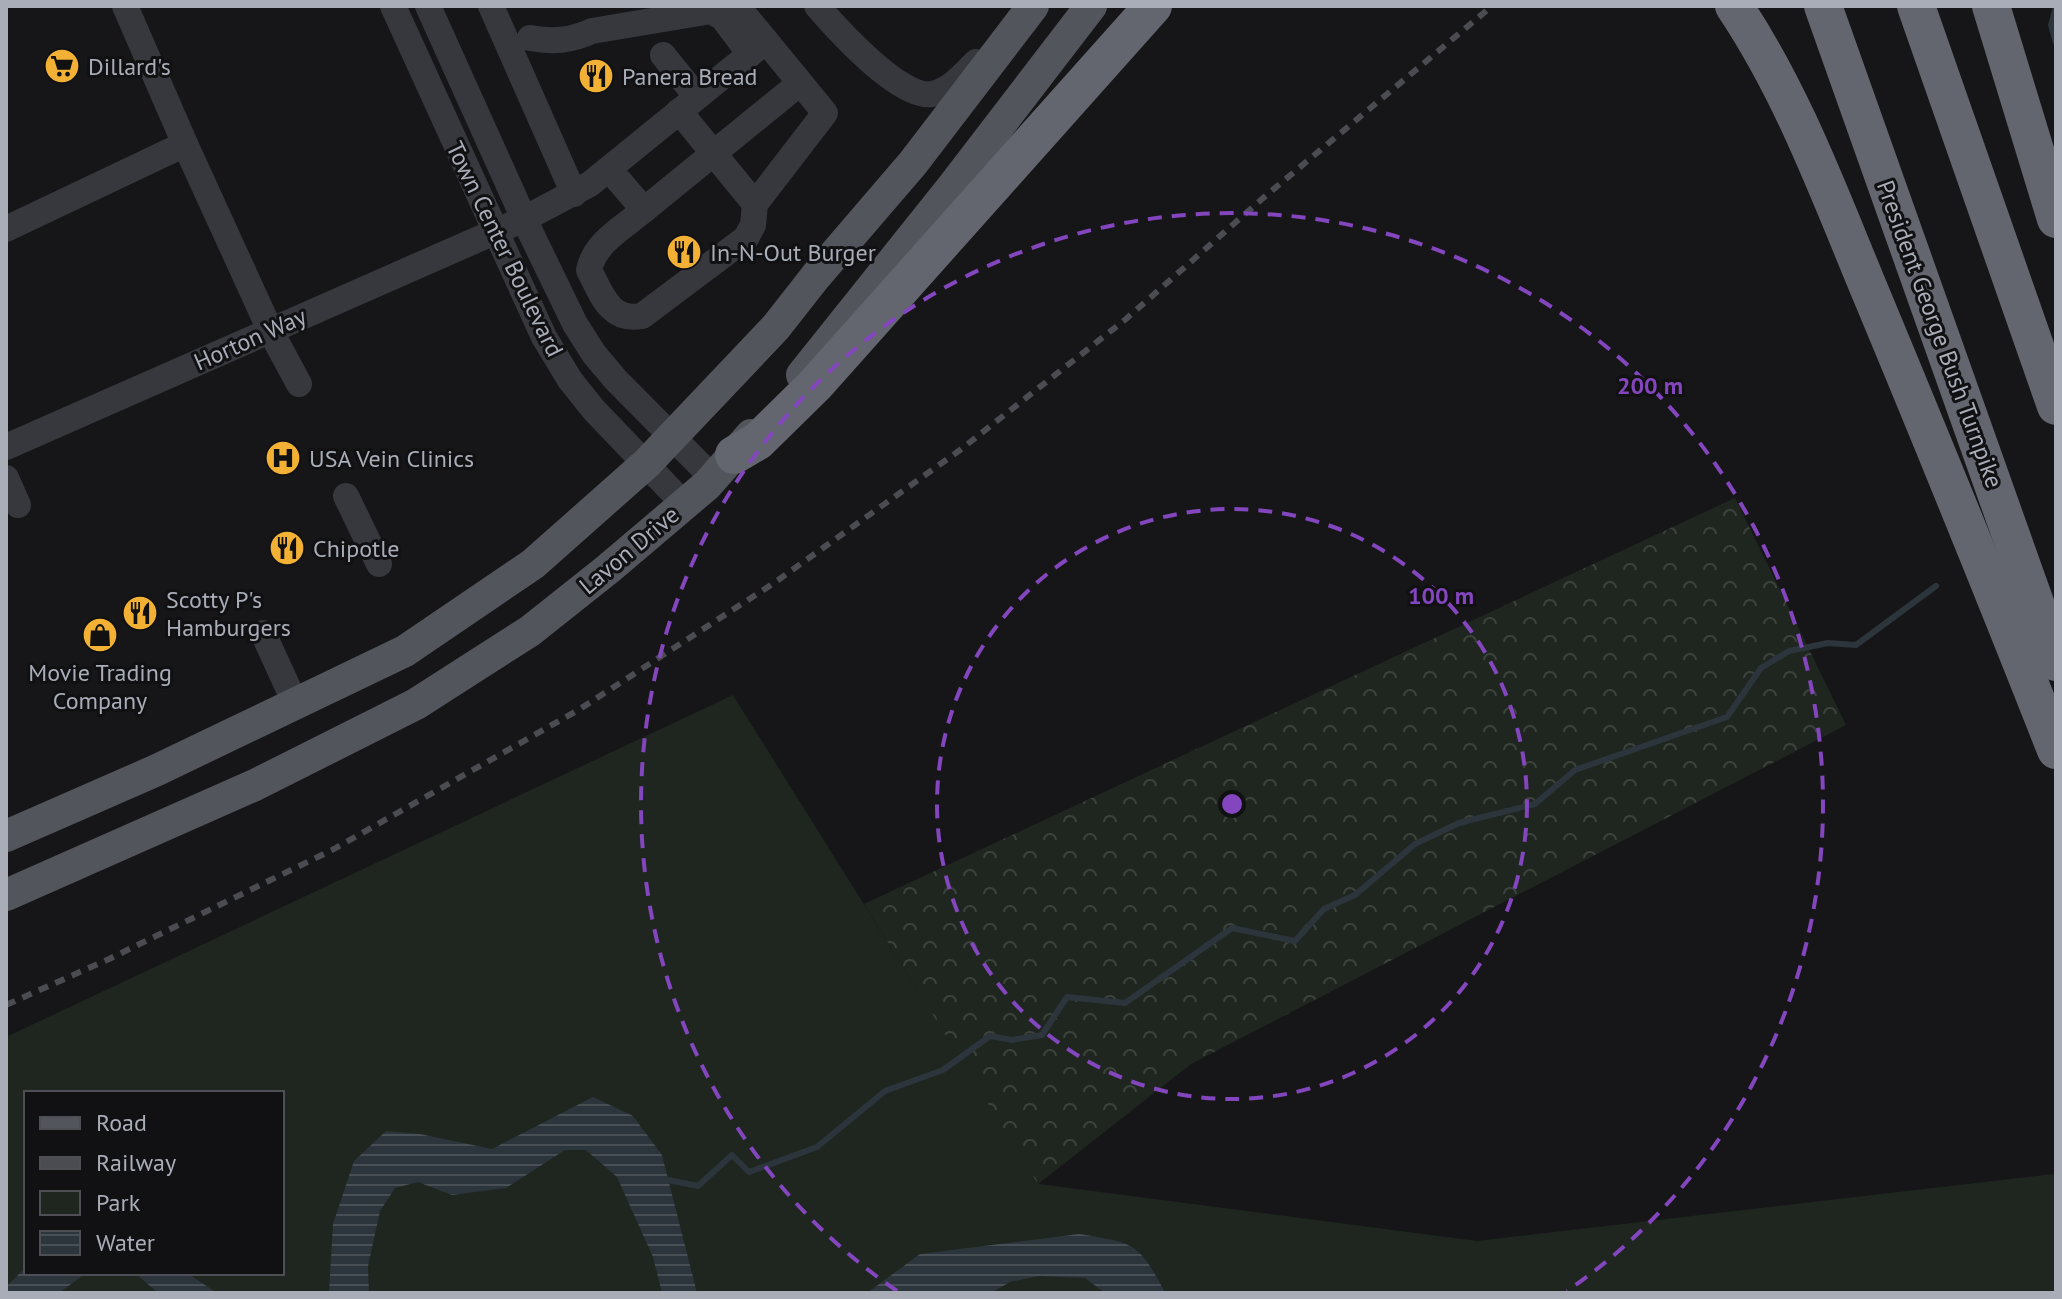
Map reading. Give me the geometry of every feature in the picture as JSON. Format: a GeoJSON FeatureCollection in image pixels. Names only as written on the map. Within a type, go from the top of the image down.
{"type":"FeatureCollection","features":[{"type":"Feature","properties":{"kind":"highway"},"geometry":{"type":"LineString","coordinates":[[723,467],[758,441],[815,385],[1153,6]]}},
{"type":"Feature","properties":{"kind":"highway"},"geometry":{"type":"LineString","coordinates":[[1734,6],[1755,38],[1805,136],[1975,543],[2056,750]]}},
{"type":"Feature","properties":{"kind":"highway"},"geometry":{"type":"LineString","coordinates":[[1758,6],[1787,78],[1805,136]]}},
{"type":"Feature","properties":{"kind":"highway","name":"President George Bush Turnpike"},"geometry":{"type":"LineString","coordinates":[[1823,6],[2056,662]]}},
{"type":"Feature","properties":{"kind":"highway"},"geometry":{"type":"LineString","coordinates":[[1916,6],[2056,406]]}},
{"type":"Feature","properties":{"kind":"highway"},"geometry":{"type":"LineString","coordinates":[[1991,6],[2056,219]]}},
{"type":"Feature","properties":{"kind":"main road","name":"Lavon Drive"},"geometry":{"type":"LineString","coordinates":[[6,895],[255,785],[416,704],[530,631],[608,569],[723,467],[953,186],[1091,6]]}},
{"type":"Feature","properties":{"kind":"main road"},"geometry":{"type":"LineString","coordinates":[[6,836],[157,770],[405,651],[533,564],[647,463],[776,327],[913,163],[1032,8]]}},
{"type":"Feature","properties":{"kind":"street"},"geometry":{"type":"LineString","coordinates":[[125,6],[270,330],[299,384]]}},
{"type":"Feature","properties":{"kind":"street","name":"Town Center Boulevard"},"geometry":{"type":"LineString","coordinates":[[393,6],[544,337],[570,380],[620,438],[684,504]]}},
{"type":"Feature","properties":{"kind":"street","name":"Town Center Boulevard"},"geometry":{"type":"LineString","coordinates":[[428,6],[524,219],[575,324],[594,354],[672,438],[723,467]]}},
{"type":"Feature","properties":{"kind":"street"},"geometry":{"type":"LineString","coordinates":[[491,6],[519,42],[574,194]]}},
{"type":"Feature","properties":{"kind":"street"},"geometry":{"type":"LineString","coordinates":[[519,42],[545,30],[669,6]]}},
{"type":"Feature","properties":{"kind":"street"},"geometry":{"type":"LineString","coordinates":[[737,6],[758,48]]}},
{"type":"Feature","properties":{"kind":"street"},"geometry":{"type":"LineString","coordinates":[[817,6],[846,40],[909,91],[929,95],[950,87],[1032,8]]}},
{"type":"Feature","properties":{"kind":"street"},"geometry":{"type":"LineString","coordinates":[[519,42],[575,39],[592,31],[704,10],[722,17],[800,83],[825,113],[755,204],[753,225],[746,238],[642,316],[628,318],[615,313],[589,270],[592,257],[599,247],[800,83]]}},
{"type":"Feature","properties":{"kind":"street","name":"Horton Way"},"geometry":{"type":"LineString","coordinates":[[6,447],[524,219],[574,194],[758,48]]}},
{"type":"Feature","properties":{"kind":"street"},"geometry":{"type":"LineString","coordinates":[[663,55],[714,153],[755,204]]}},
{"type":"Feature","properties":{"kind":"street"},"geometry":{"type":"LineString","coordinates":[[6,229],[185,144]]}},
{"type":"Feature","properties":{"kind":"street"},"geometry":{"type":"LineString","coordinates":[[609,169],[644,210]]}},
{"type":"Feature","properties":{"kind":"street"},"geometry":{"type":"LineString","coordinates":[[6,478],[18,505]]}},
{"type":"Feature","properties":{"kind":"street"},"geometry":{"type":"LineString","coordinates":[[346,496],[379,564]]}},
{"type":"Feature","properties":{"kind":"street"},"geometry":{"type":"LineString","coordinates":[[263,633],[296,705]]}},
{"type":"Feature","properties":{"kind":"green space"},"geometry":{"type":"Polygon","coordinates":[[[1735,498],[1846,725],[1191,1064],[1038,1184],[864,904],[1735,498]]]}},
{"type":"Feature","properties":{"kind":"green space"},"geometry":{"type":"Polygon","coordinates":[[[733,695],[1039,1184],[1477,1241],[2053,1174],[2056,1182],[2056,1293],[6,1293],[6,1037],[733,695]]]}},
{"type":"Feature","properties":{"kind":"water"},"geometry":{"type":"Polygon","coordinates":[[[593,1097],[633,1116],[662,1155],[697,1293],[662,1293],[653,1257],[617,1177],[586,1150],[565,1150],[506,1188],[452,1195],[418,1182],[395,1188],[380,1211],[368,1266],[369,1293],[329,1293],[333,1224],[354,1161],[386,1131],[420,1134],[492,1149],[593,1097]]]}},
{"type":"Feature","properties":{"kind":"water"},"geometry":{"type":"Polygon","coordinates":[[[1079,1234],[1124,1243],[1133,1248],[1141,1254],[1165,1293],[1105,1293],[1085,1278],[1039,1276],[1010,1282],[991,1293],[867,1293],[920,1254],[1079,1234]]]}},
{"type":"Feature","properties":{"kind":"water"},"geometry":{"type":"Polygon","coordinates":[[[24,1269],[24,1275],[83,1275],[59,1293],[6,1293],[6,1287],[24,1269]]]}},
{"type":"Feature","properties":{"kind":"water"},"geometry":{"type":"Polygon","coordinates":[[[137,1275],[190,1275],[217,1293],[158,1293],[137,1275]]]}},
{"type":"Feature","properties":{"kind":"waterway"},"geometry":{"type":"LineString","coordinates":[[2056,7],[2051,25],[2056,43]]}},
{"type":"Feature","properties":{"kind":"waterway"},"geometry":{"type":"LineString","coordinates":[[663,1179],[698,1186],[732,1155],[749,1172],[817,1147],[885,1091],[943,1070],[990,1036],[1012,1040],[1042,1035],[1067,997],[1125,1003],[1232,928],[1295,941],[1324,909],[1355,895],[1415,844],[1459,823],[1535,804],[1575,770],[1727,717],[1761,668],[1789,651],[1828,643],[1856,645],[1936,586]]}},
{"type":"Feature","properties":{"kind":"railway"},"geometry":{"type":"LineString","coordinates":[[6,1005],[109,959],[334,849],[580,709],[774,583],[960,450],[1126,319],[1262,199],[1492,6]]}},
{"type":"Feature","properties":{"kind":"place","name":"Dillard's"},"geometry":{"type":"Point","coordinates":[62,66]}},
{"type":"Feature","properties":{"kind":"place","name":"Panera Bread"},"geometry":{"type":"Point","coordinates":[596,76]}},
{"type":"Feature","properties":{"kind":"place","name":"In-N-Out Burger"},"geometry":{"type":"Point","coordinates":[684,252]}},
{"type":"Feature","properties":{"kind":"place","name":"USA Vein Clinics"},"geometry":{"type":"Point","coordinates":[283,458]}},
{"type":"Feature","properties":{"kind":"place","name":"Chipotle"},"geometry":{"type":"Point","coordinates":[287,548]}},
{"type":"Feature","properties":{"kind":"place","name":"Scotty P's Hamburgers"},"geometry":{"type":"Point","coordinates":[140,613]}},
{"type":"Feature","properties":{"kind":"place","name":"Movie Trading Company"},"geometry":{"type":"Point","coordinates":[100,635]}}]}
